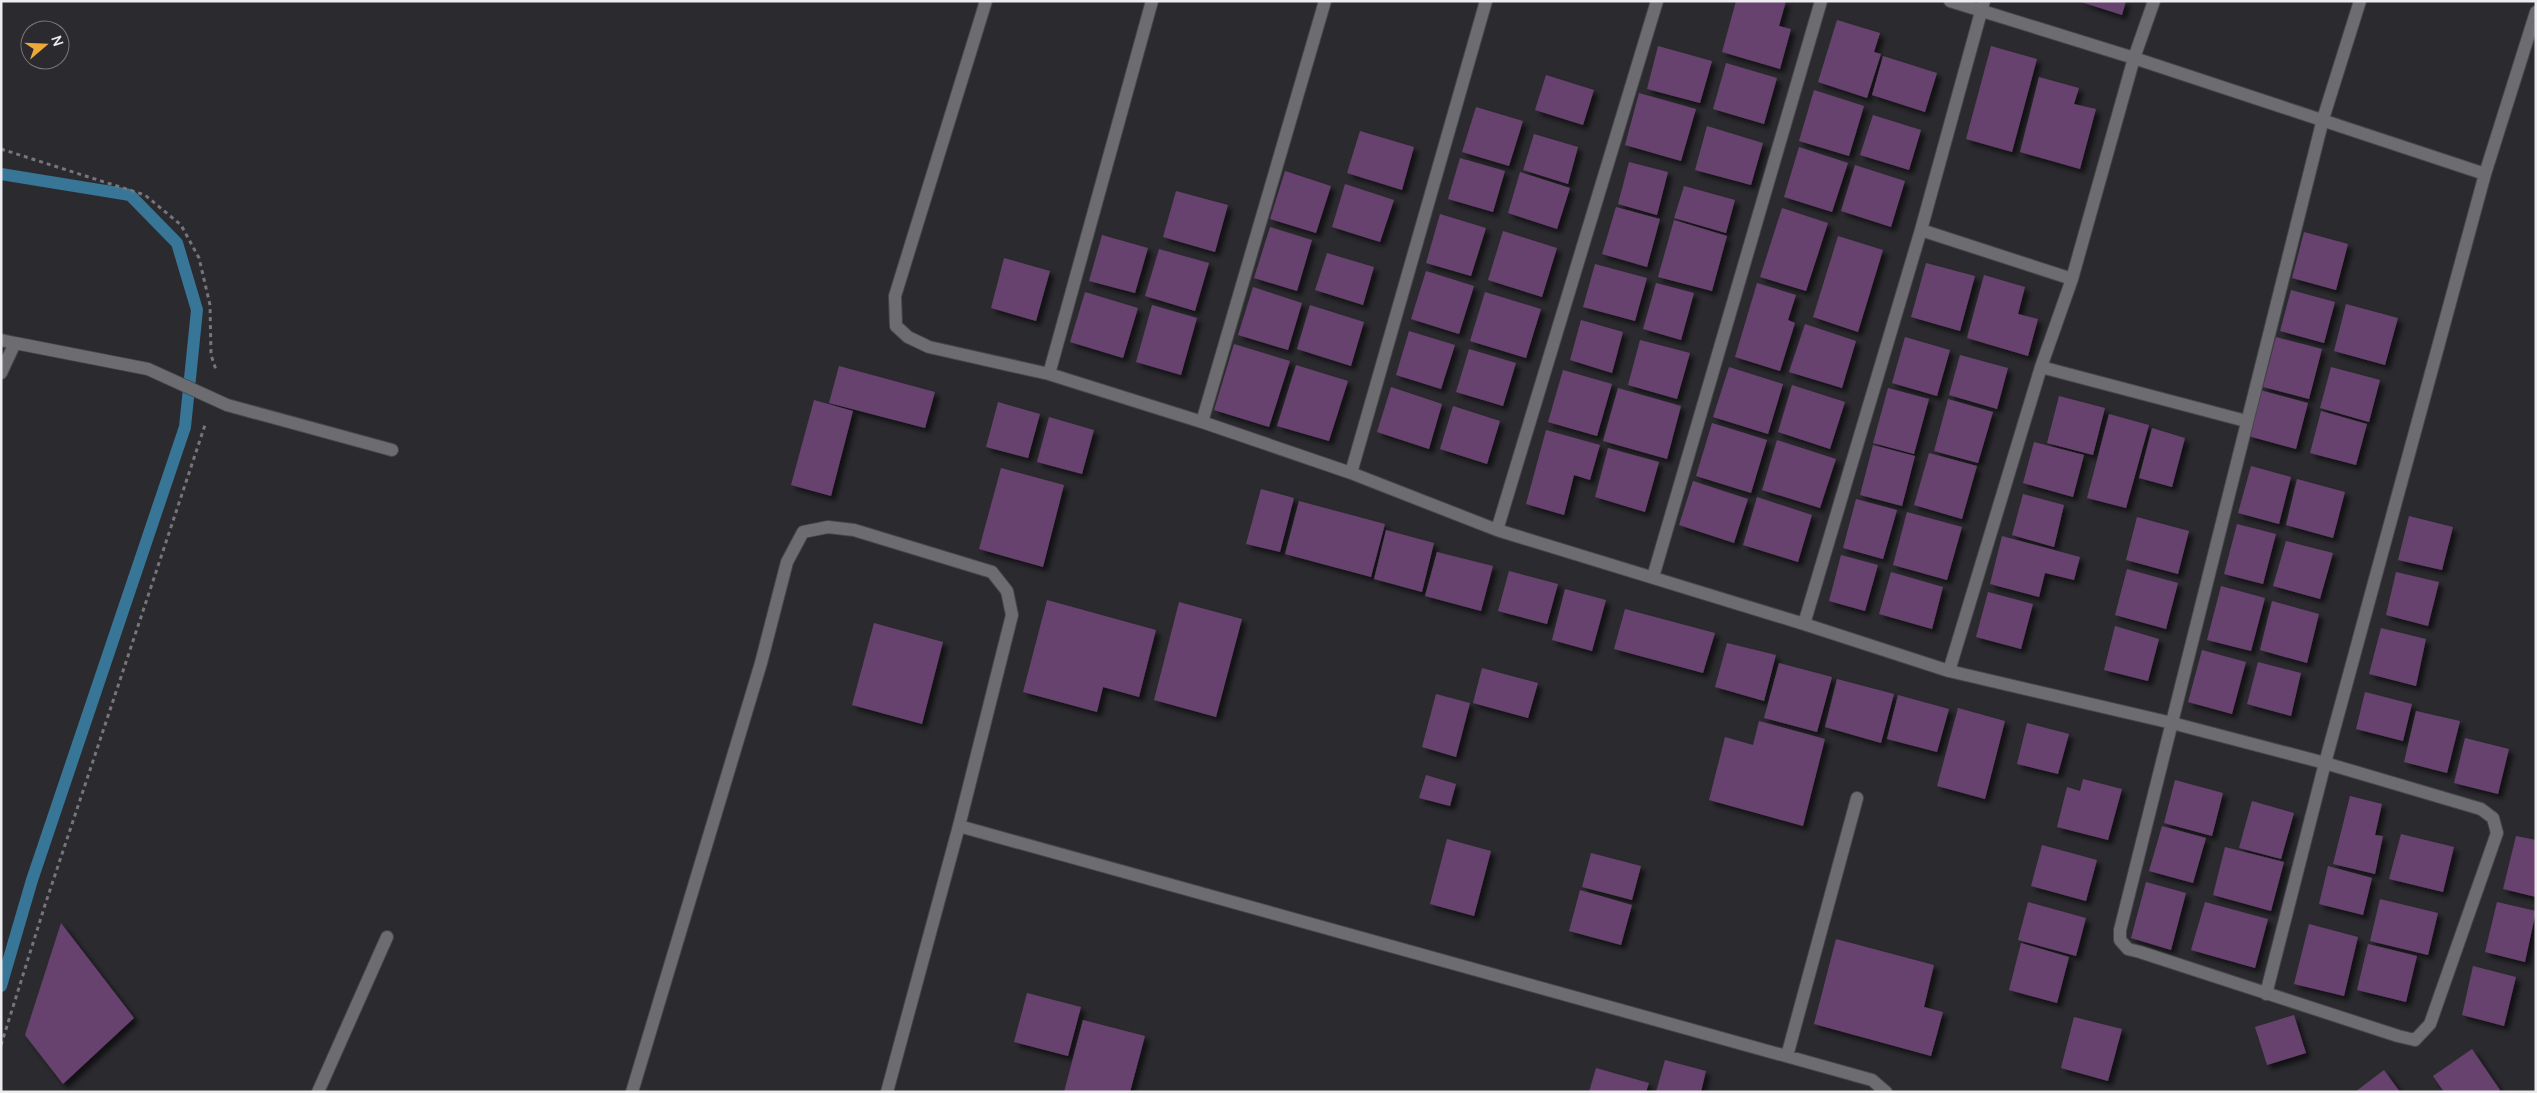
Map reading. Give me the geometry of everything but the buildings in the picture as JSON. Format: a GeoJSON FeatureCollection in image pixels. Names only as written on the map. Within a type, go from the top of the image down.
{"type":"FeatureCollection","features":[{"type":"Feature","properties":{"kind":"street"},"geometry":{"type":"LineString","coordinates":[[986,1],[895,296],[896,326],[908,337],[929,347],[1049,374],[1202,422],[1351,473],[1497,530],[1804,624],[1948,671],[2172,724],[2325,764],[2481,809],[2493,818],[2497,832],[2430,1024],[2416,1040],[2398,1036],[2128,949],[2120,940],[2120,930],[2172,724],[2246,421],[2323,119],[2360,1]]}},
{"type":"Feature","properties":{"kind":"street"},"geometry":{"type":"LineString","coordinates":[[1049,374],[1152,1]]}},
{"type":"Feature","properties":{"kind":"street"},"geometry":{"type":"LineString","coordinates":[[1202,422],[1325,1]]}},
{"type":"Feature","properties":{"kind":"street"},"geometry":{"type":"LineString","coordinates":[[1351,473],[1486,1]]}},
{"type":"Feature","properties":{"kind":"street"},"geometry":{"type":"LineString","coordinates":[[1497,530],[1657,1]]}},
{"type":"Feature","properties":{"kind":"street"},"geometry":{"type":"LineString","coordinates":[[1653,577],[1821,1]]}},
{"type":"Feature","properties":{"kind":"street"},"geometry":{"type":"LineString","coordinates":[[1950,1],[1982,6],[2485,174]]}},
{"type":"Feature","properties":{"kind":"street"},"geometry":{"type":"LineString","coordinates":[[1948,671],[2042,367],[2072,279],[2134,58],[2154,1]]}},
{"type":"Feature","properties":{"kind":"street"},"geometry":{"type":"LineString","coordinates":[[1804,624],[1921,230],[1982,6]]}},
{"type":"Feature","properties":{"kind":"street"},"geometry":{"type":"LineString","coordinates":[[2266,994],[2325,764],[2485,174],[2536,12]]}},
{"type":"Feature","properties":{"kind":"street"},"geometry":{"type":"LineString","coordinates":[[1921,230],[2072,279]]}},
{"type":"Feature","properties":{"kind":"street"},"geometry":{"type":"LineString","coordinates":[[1,340],[148,369],[227,405],[392,450]]}},
{"type":"Feature","properties":{"kind":"street"},"geometry":{"type":"LineString","coordinates":[[1,373],[15,343]]}},
{"type":"Feature","properties":{"kind":"street"},"geometry":{"type":"LineString","coordinates":[[2042,367],[2246,421]]}},
{"type":"Feature","properties":{"kind":"street"},"geometry":{"type":"LineString","coordinates":[[632,1092],[761,663],[787,562],[803,532],[828,527],[854,530],[992,572],[1007,592],[1012,615],[1008,638],[959,826],[887,1092]]}},
{"type":"Feature","properties":{"kind":"street"},"geometry":{"type":"LineString","coordinates":[[1787,1056],[1857,798]]}},
{"type":"Feature","properties":{"kind":"street"},"geometry":{"type":"LineString","coordinates":[[959,826],[1872,1080],[1886,1092]]}},
{"type":"Feature","properties":{"kind":"street"},"geometry":{"type":"LineString","coordinates":[[318,1092],[387,937]]}},
{"type":"Feature","properties":{"kind":"path"},"geometry":{"type":"LineString","coordinates":[[1,149],[145,195],[181,225],[198,258],[210,305],[211,355],[227,405],[205,426],[1,1045]]}},
{"type":"Feature","properties":{"kind":"waterway"},"geometry":{"type":"LineString","coordinates":[[1,174],[130,195],[177,243],[197,310],[185,427],[32,880],[1,986]]}}]}
